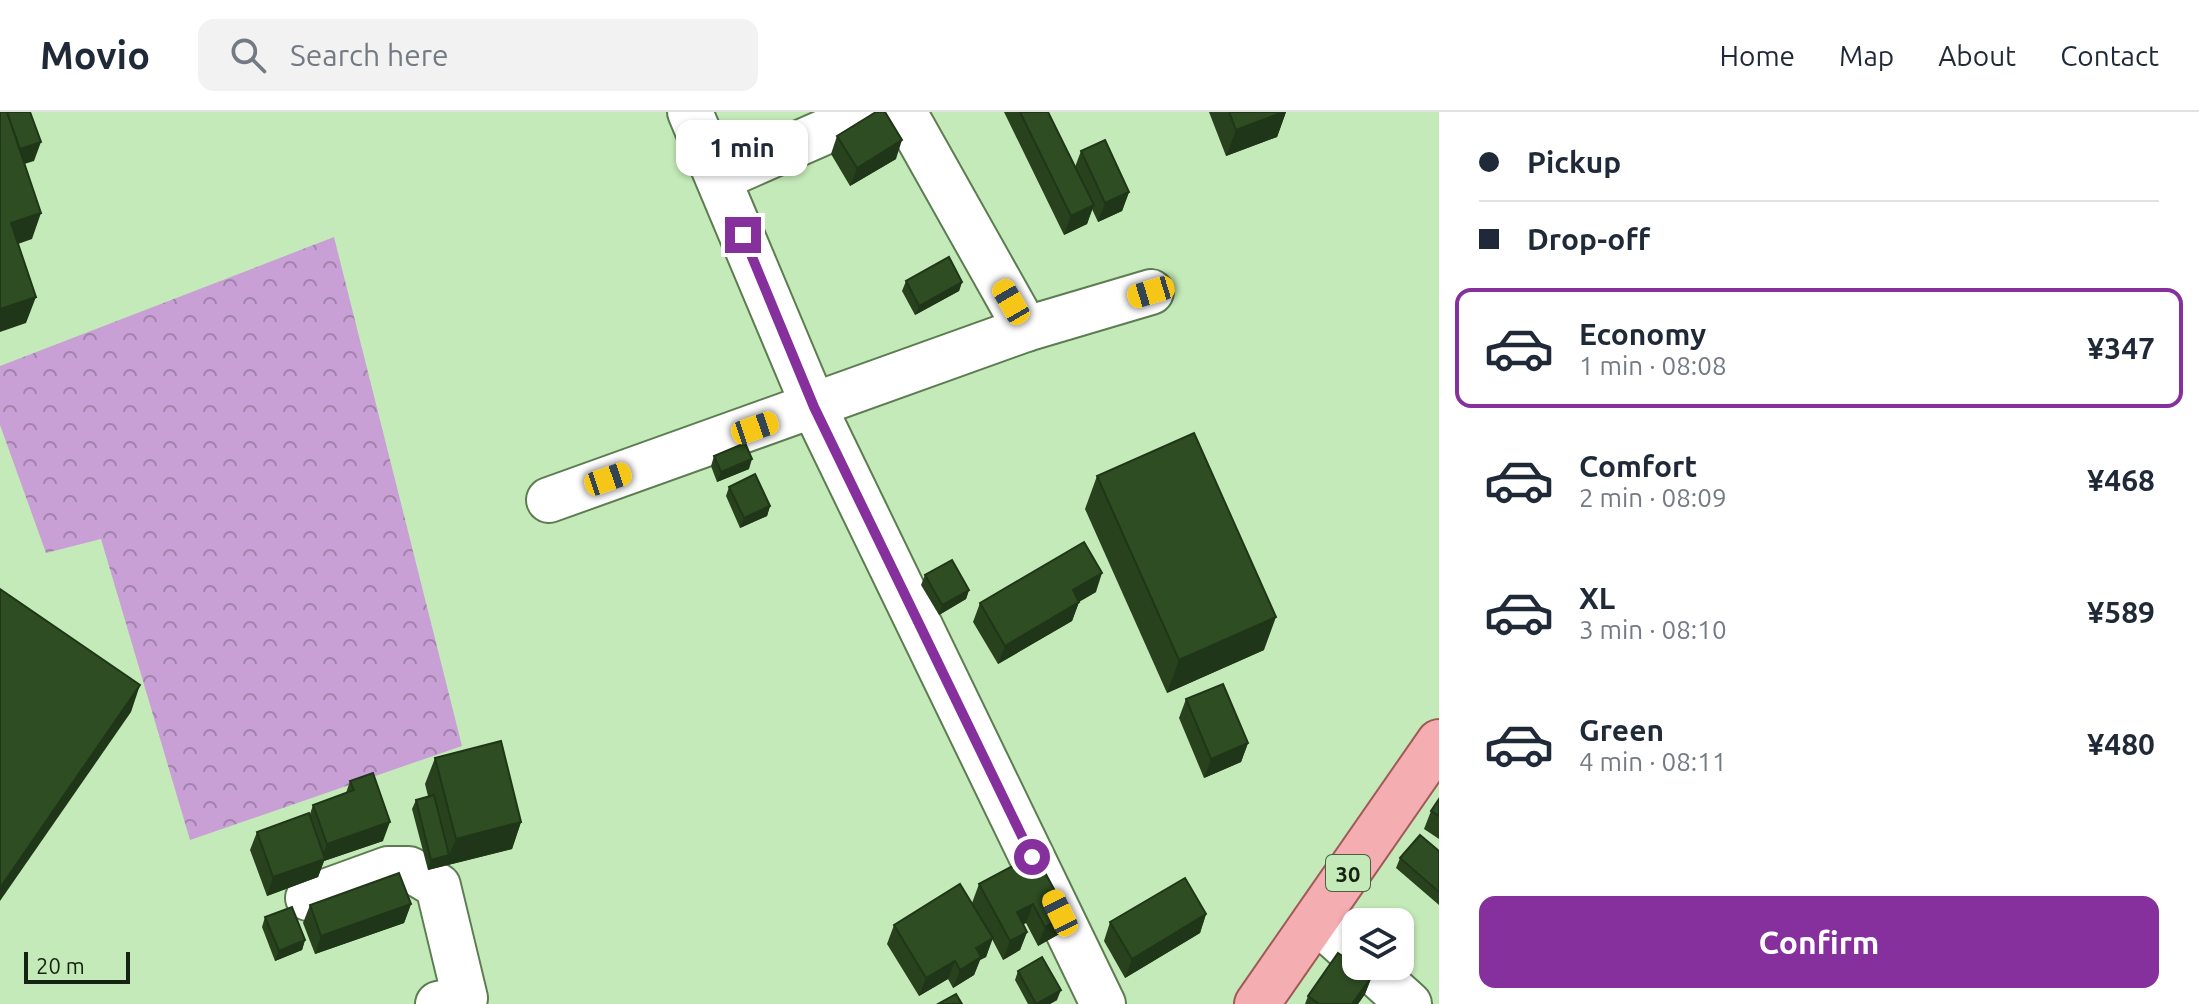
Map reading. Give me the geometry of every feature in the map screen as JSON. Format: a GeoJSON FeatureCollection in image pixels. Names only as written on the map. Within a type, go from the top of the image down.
{"type":"FeatureCollection","features":[{"type":"Feature","properties":{"kind":"main road","name":"30"},"geometry":{"type":"LineString","coordinates":[[1257,1004],[1439,742]]}},
{"type":"Feature","properties":{"kind":"street"},"geometry":{"type":"LineString","coordinates":[[690,112],[814,407],[1097,1002]]}},
{"type":"Feature","properties":{"kind":"street"},"geometry":{"type":"LineString","coordinates":[[720,178],[870,112]]}},
{"type":"Feature","properties":{"kind":"street"},"geometry":{"type":"LineString","coordinates":[[904,112],[1026,329]]}},
{"type":"Feature","properties":{"kind":"street"},"geometry":{"type":"LineString","coordinates":[[549,500],[1026,329],[1151,292]]}},
{"type":"Feature","properties":{"kind":"street"},"geometry":{"type":"LineString","coordinates":[[308,898],[388,869],[409,869],[438,886],[465,998],[438,1004]]}},
{"type":"Feature","properties":{"kind":"street"},"geometry":{"type":"LineString","coordinates":[[1316,920],[1342,943]]}},
{"type":"Feature","properties":{"kind":"street"},"geometry":{"type":"LineString","coordinates":[[1382,980],[1409,1004]]}},
{"type":"Feature","properties":{"kind":"green space"},"geometry":{"type":"Polygon","coordinates":[[[334,237],[462,746],[190,840],[101,539],[46,553],[0,425],[0,366],[334,237]]]}},
{"type":"Feature","properties":{"kind":"building"},"geometry":{"type":"Polygon","coordinates":[[[0,112],[7,112],[41,213],[11,223],[36,297],[0,309],[0,112]]]}},
{"type":"Feature","properties":{"kind":"building"},"geometry":{"type":"Polygon","coordinates":[[[7,112],[30,112],[41,142],[20,149],[7,112]]]}},
{"type":"Feature","properties":{"kind":"building"},"geometry":{"type":"Polygon","coordinates":[[[876,112],[885,112],[902,140],[857,168],[837,136],[876,112]]]}},
{"type":"Feature","properties":{"kind":"building"},"geometry":{"type":"Polygon","coordinates":[[[1020,112],[1048,112],[1094,205],[1071,216],[1020,112]]]}},
{"type":"Feature","properties":{"kind":"building"},"geometry":{"type":"Polygon","coordinates":[[[1229,112],[1283,112],[1236,130],[1229,112]]]}},
{"type":"Feature","properties":{"kind":"building"},"geometry":{"type":"Polygon","coordinates":[[[1105,140],[1129,192],[1105,203],[1081,151],[1105,140]]]}},
{"type":"Feature","properties":{"kind":"building"},"geometry":{"type":"Polygon","coordinates":[[[949,257],[962,282],[919,306],[906,281],[949,257]]]}},
{"type":"Feature","properties":{"kind":"building"},"geometry":{"type":"Polygon","coordinates":[[[1194,433],[1276,617],[1179,660],[1097,476],[1194,433]]]}},
{"type":"Feature","properties":{"kind":"building"},"geometry":{"type":"Polygon","coordinates":[[[745,443],[752,459],[721,472],[714,456],[745,443]]]}},
{"type":"Feature","properties":{"kind":"building"},"geometry":{"type":"Polygon","coordinates":[[[755,474],[770,506],[744,518],[729,487],[755,474]]]}},
{"type":"Feature","properties":{"kind":"building"},"geometry":{"type":"Polygon","coordinates":[[[1084,542],[1102,573],[1073,590],[1079,602],[1005,646],[980,603],[1084,542]]]}},
{"type":"Feature","properties":{"kind":"building"},"geometry":{"type":"Polygon","coordinates":[[[952,560],[969,590],[942,605],[925,575],[952,560]]]}},
{"type":"Feature","properties":{"kind":"building"},"geometry":{"type":"Polygon","coordinates":[[[0,589],[140,685],[0,888],[0,589]]]}},
{"type":"Feature","properties":{"kind":"building"},"geometry":{"type":"Polygon","coordinates":[[[1223,684],[1248,743],[1211,759],[1186,699],[1223,684]]]}},
{"type":"Feature","properties":{"kind":"building"},"geometry":{"type":"Polygon","coordinates":[[[501,741],[521,822],[456,839],[435,758],[501,741]]]}},
{"type":"Feature","properties":{"kind":"building"},"geometry":{"type":"Polygon","coordinates":[[[373,773],[390,822],[327,844],[313,805],[354,790],[350,781],[373,773]]]}},
{"type":"Feature","properties":{"kind":"building"},"geometry":{"type":"Polygon","coordinates":[[[434,795],[449,855],[431,860],[416,800],[434,795]]]}},
{"type":"Feature","properties":{"kind":"building"},"geometry":{"type":"Polygon","coordinates":[[[1439,799],[1439,816],[1431,811],[1439,799]]]}},
{"type":"Feature","properties":{"kind":"building"},"geometry":{"type":"Polygon","coordinates":[[[309,813],[325,859],[273,877],[257,832],[309,813]]]}},
{"type":"Feature","properties":{"kind":"building"},"geometry":{"type":"Polygon","coordinates":[[[1420,835],[1439,851],[1439,892],[1400,858],[1420,835]]]}},
{"type":"Feature","properties":{"kind":"building"},"geometry":{"type":"Polygon","coordinates":[[[1035,854],[1068,915],[1045,927],[1033,904],[1017,912],[1027,932],[1010,941],[979,884],[1035,854]]]}},
{"type":"Feature","properties":{"kind":"building"},"geometry":{"type":"Polygon","coordinates":[[[399,873],[411,904],[321,936],[310,905],[399,873]]]}},
{"type":"Feature","properties":{"kind":"building"},"geometry":{"type":"Polygon","coordinates":[[[1185,878],[1206,914],[1132,959],[1110,922],[1185,878]]]}},
{"type":"Feature","properties":{"kind":"building"},"geometry":{"type":"Polygon","coordinates":[[[960,884],[993,938],[976,948],[981,957],[960,970],[955,961],[926,978],[894,925],[960,884]]]}},
{"type":"Feature","properties":{"kind":"building"},"geometry":{"type":"Polygon","coordinates":[[[292,907],[305,940],[279,951],[265,917],[292,907]]]}},
{"type":"Feature","properties":{"kind":"building"},"geometry":{"type":"Polygon","coordinates":[[[1338,953],[1342,956],[1342,980],[1369,980],[1352,1004],[1319,1004],[1308,996],[1338,953]]]}},
{"type":"Feature","properties":{"kind":"building"},"geometry":{"type":"Polygon","coordinates":[[[1042,957],[1061,990],[1036,1004],[1018,971],[1042,957]]]}},
{"type":"Feature","properties":{"kind":"building"},"geometry":{"type":"Polygon","coordinates":[[[956,994],[962,1004],[938,1004],[956,994]]]}},
{"type":"Feature","properties":{"kind":"route"},"geometry":{"type":"LineString","coordinates":[[743,235],[814,407],[1032,857]]}}]}
